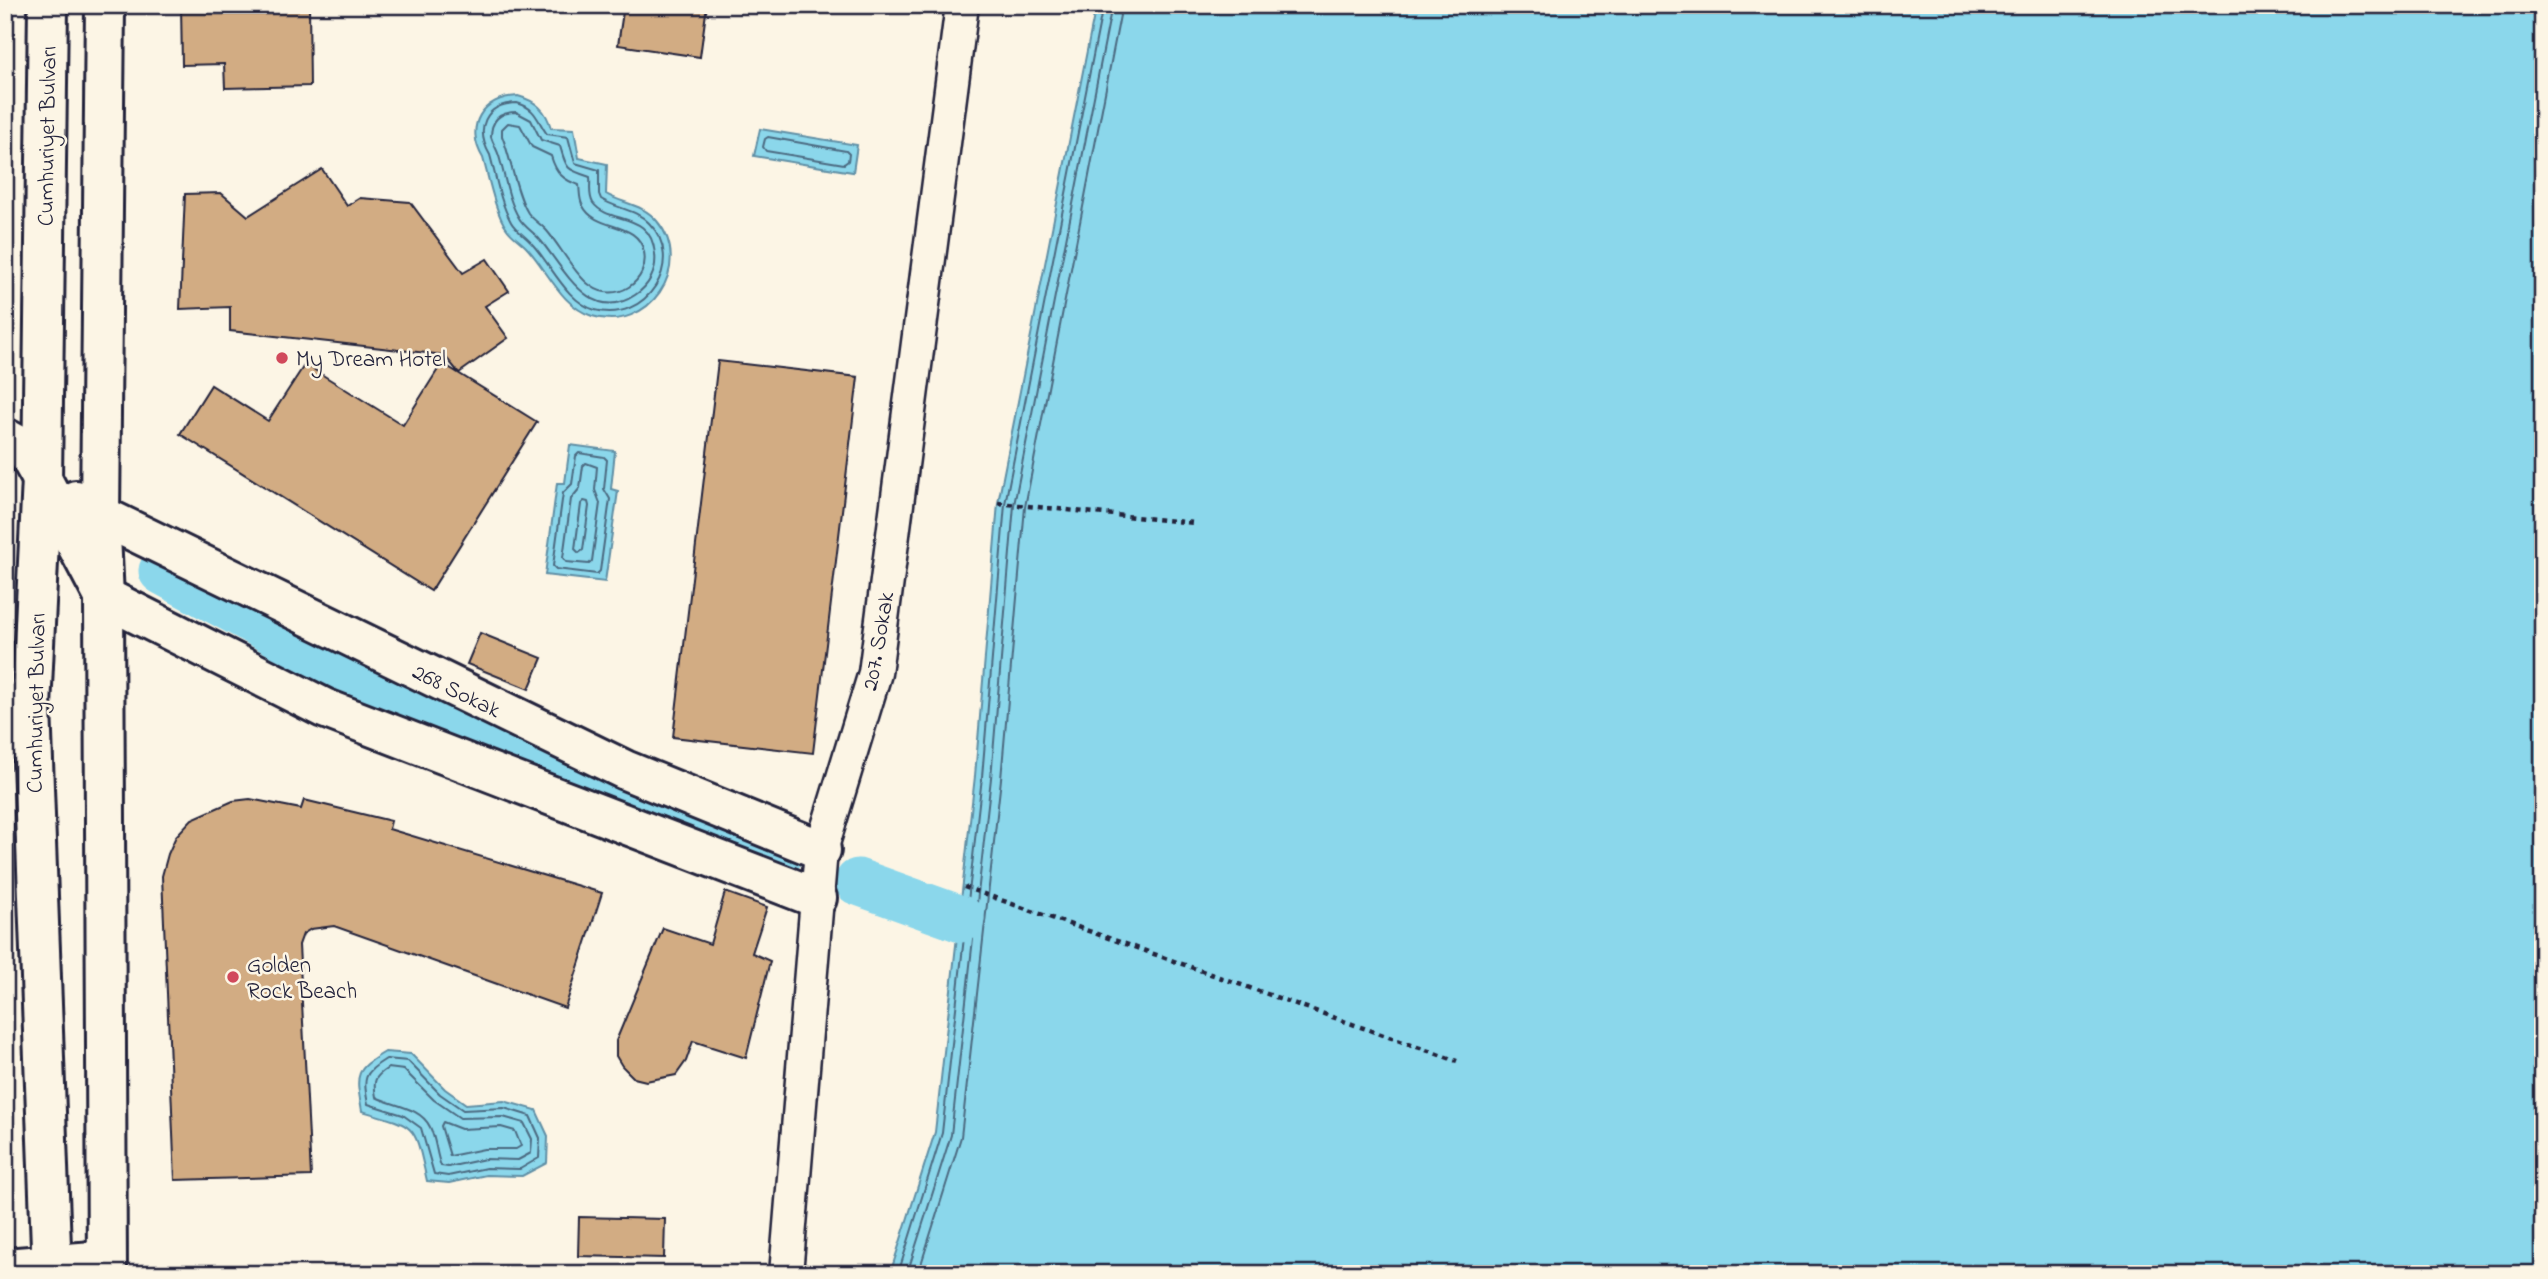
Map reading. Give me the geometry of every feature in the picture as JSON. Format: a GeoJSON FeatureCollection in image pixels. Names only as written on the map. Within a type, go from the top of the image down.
{"type":"FeatureCollection","features":[{"type":"Feature","properties":{"kind":"main road","name":"Cumhuriyet Bulvarı"},"geometry":{"type":"LineString","coordinates":[[48,5],[42,479],[31,707],[52,1269]]}},
{"type":"Feature","properties":{"kind":"main road"},"geometry":{"type":"LineString","coordinates":[[5,1268],[106,1267],[104,597],[100,515],[105,5]]}},
{"type":"Feature","properties":{"kind":"main road"},"geometry":{"type":"LineString","coordinates":[[5,438],[24,449],[104,597],[324,708],[817,898]]}},
{"type":"Feature","properties":{"kind":"main road","name":"268 Sokak"},"geometry":{"type":"LineString","coordinates":[[42,479],[100,515],[625,770],[821,850]]}},
{"type":"Feature","properties":{"kind":"street","name":"207. Sokak"},"geometry":{"type":"LineString","coordinates":[[786,1274],[821,850],[875,673],[962,5]]}},
{"type":"Feature","properties":{"kind":"path"},"geometry":{"type":"LineString","coordinates":[[999,503],[1195,523]]}},
{"type":"Feature","properties":{"kind":"path"},"geometry":{"type":"LineString","coordinates":[[964,887],[1457,1061]]}},
{"type":"Feature","properties":{"kind":"water"},"geometry":{"type":"Polygon","coordinates":[[[1096,5],[2543,5],[2543,1274],[890,1274],[935,1132],[975,776],[998,503],[1096,5]]]}},
{"type":"Feature","properties":{"kind":"water"},"geometry":{"type":"Polygon","coordinates":[[[518,96],[539,107],[551,128],[574,129],[579,158],[607,164],[606,194],[646,211],[657,221],[667,239],[671,257],[668,276],[660,292],[647,306],[631,315],[612,319],[581,311],[563,296],[534,256],[503,223],[478,146],[476,125],[486,108],[505,98],[518,96]]]}},
{"type":"Feature","properties":{"kind":"water"},"geometry":{"type":"Polygon","coordinates":[[[760,129],[857,145],[853,172],[754,156],[760,129]]]}},
{"type":"Feature","properties":{"kind":"water"},"geometry":{"type":"Polygon","coordinates":[[[570,445],[615,451],[611,489],[618,491],[605,582],[545,575],[557,483],[565,483],[570,445]]]}},
{"type":"Feature","properties":{"kind":"water"},"geometry":{"type":"Polygon","coordinates":[[[385,1052],[411,1054],[445,1089],[466,1104],[504,1101],[536,1110],[548,1136],[547,1163],[522,1176],[486,1175],[449,1183],[427,1181],[416,1138],[411,1131],[404,1125],[362,1111],[359,1075],[367,1064],[385,1052]]]}},
{"type":"Feature","properties":{"kind":"building"},"geometry":{"type":"Polygon","coordinates":[[[181,5],[309,5],[310,86],[225,88],[224,64],[182,65],[181,5]]]}},
{"type":"Feature","properties":{"kind":"building"},"geometry":{"type":"Polygon","coordinates":[[[624,5],[707,5],[700,57],[618,45],[624,5]]]}},
{"type":"Feature","properties":{"kind":"building"},"geometry":{"type":"Polygon","coordinates":[[[322,169],[347,206],[360,198],[410,202],[463,273],[487,259],[509,291],[485,306],[508,338],[459,373],[444,355],[230,331],[230,307],[180,309],[185,194],[221,193],[248,216],[322,169]]]}},
{"type":"Feature","properties":{"kind":"building"},"geometry":{"type":"Polygon","coordinates":[[[718,361],[858,377],[813,753],[673,737],[718,361]]]}},
{"type":"Feature","properties":{"kind":"building"},"geometry":{"type":"Polygon","coordinates":[[[442,363],[537,422],[431,591],[180,434],[211,385],[268,421],[305,364],[403,425],[442,363]]]}},
{"type":"Feature","properties":{"kind":"building"},"geometry":{"type":"Polygon","coordinates":[[[480,633],[542,658],[529,689],[467,664],[480,633]]]}},
{"type":"Feature","properties":{"kind":"building","name":"Golden Rock Beach"},"geometry":{"type":"Polygon","coordinates":[[[250,799],[301,809],[304,800],[391,821],[389,829],[602,893],[565,1008],[334,926],[311,929],[303,934],[299,945],[311,1176],[175,1180],[162,876],[176,836],[192,819],[233,801],[250,799]]]}},
{"type":"Feature","properties":{"kind":"building"},"geometry":{"type":"Polygon","coordinates":[[[725,892],[767,907],[752,953],[770,961],[746,1058],[693,1041],[686,1061],[676,1075],[646,1081],[634,1078],[616,1056],[616,1041],[663,928],[710,944],[725,892]]]}},
{"type":"Feature","properties":{"kind":"building"},"geometry":{"type":"Polygon","coordinates":[[[579,1217],[665,1219],[664,1258],[578,1256],[579,1217]]]}},
{"type":"Feature","properties":{"kind":"waterway"},"geometry":{"type":"LineString","coordinates":[[162,571],[476,741],[780,854]]}},
{"type":"Feature","properties":{"kind":"waterway"},"geometry":{"type":"LineString","coordinates":[[858,882],[961,919]]}},
{"type":"Feature","properties":{"kind":"place","name":"My Dream Hotel"},"geometry":{"type":"Point","coordinates":[282,358]}},
{"type":"Feature","properties":{"kind":"place","name":"Golden Rock Beach"},"geometry":{"type":"Point","coordinates":[233,977]}}]}
